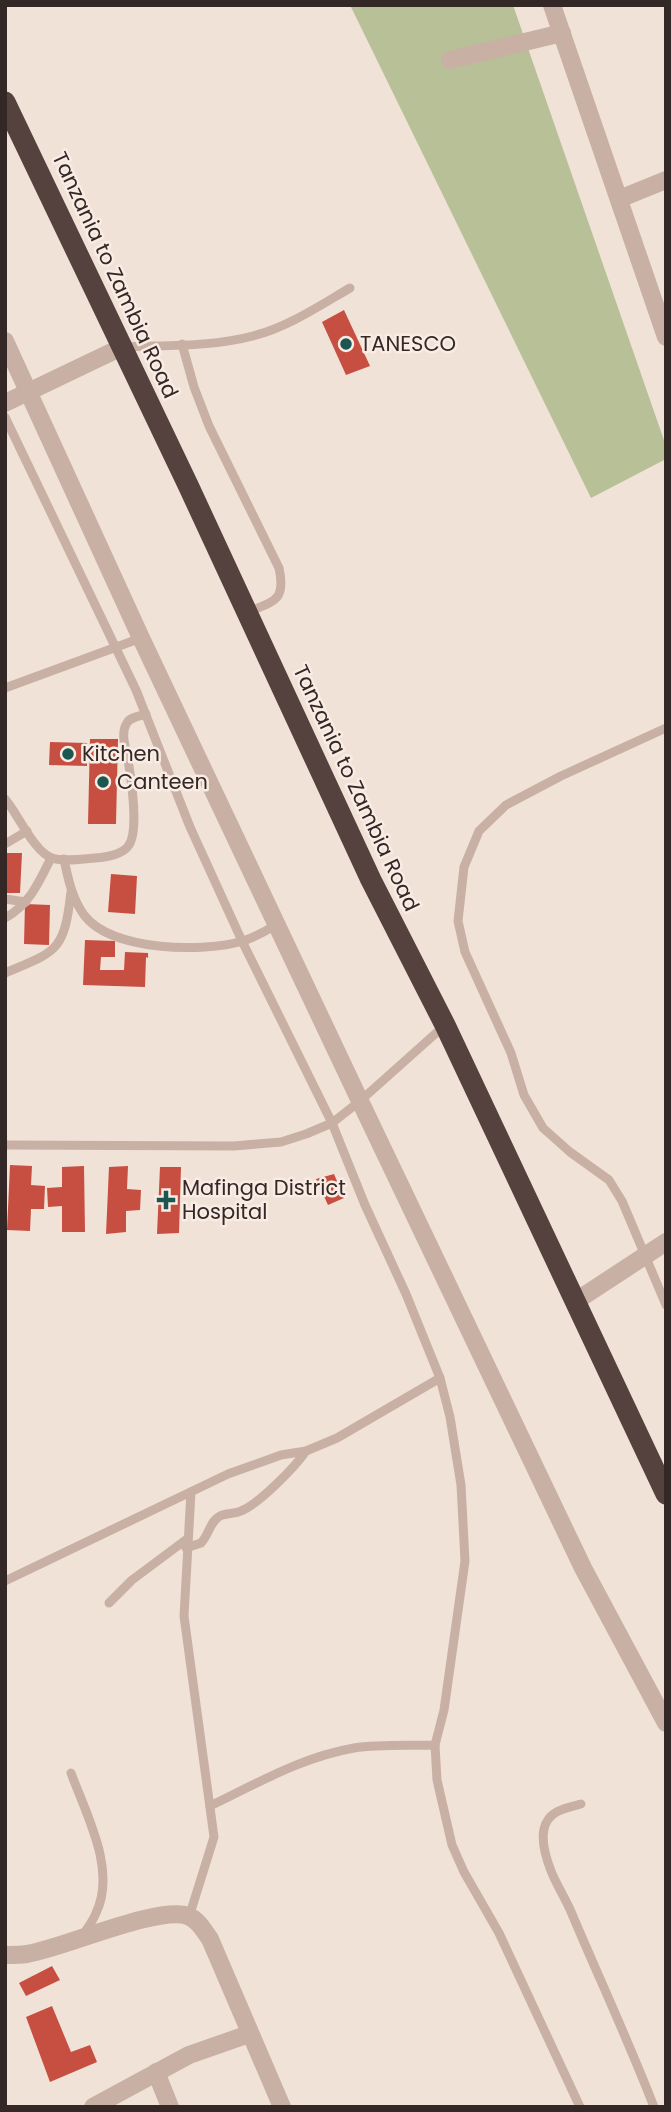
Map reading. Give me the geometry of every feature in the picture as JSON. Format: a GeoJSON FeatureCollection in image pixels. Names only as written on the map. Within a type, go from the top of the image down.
{"type":"FeatureCollection","features":[{"type":"Feature","properties":{"kind":"highway","name":"Tanzania to Zambia Road"},"geometry":{"type":"LineString","coordinates":[[5,102],[371,880],[445,1025],[666,1494]]}},
{"type":"Feature","properties":{"kind":"street"},"geometry":{"type":"LineString","coordinates":[[552,5],[666,337]]}},
{"type":"Feature","properties":{"kind":"street"},"geometry":{"type":"LineString","coordinates":[[450,60],[562,33]]}},
{"type":"Feature","properties":{"kind":"street"},"geometry":{"type":"LineString","coordinates":[[619,199],[666,180]]}},
{"type":"Feature","properties":{"kind":"street"},"geometry":{"type":"LineString","coordinates":[[5,341],[141,638],[583,1568],[666,1723]]}},
{"type":"Feature","properties":{"kind":"street"},"geometry":{"type":"LineString","coordinates":[[5,403],[122,347]]}},
{"type":"Feature","properties":{"kind":"street"},"geometry":{"type":"LineString","coordinates":[[576,1301],[666,1242]]}},
{"type":"Feature","properties":{"kind":"street"},"geometry":{"type":"LineString","coordinates":[[5,1955],[27,1954],[152,1919],[181,1915],[189,1917],[200,1924],[210,1940],[282,2107]]}},
{"type":"Feature","properties":{"kind":"street"},"geometry":{"type":"LineString","coordinates":[[93,2107],[189,2055],[249,2034]]}},
{"type":"Feature","properties":{"kind":"street"},"geometry":{"type":"LineString","coordinates":[[156,2072],[170,2107]]}},
{"type":"Feature","properties":{"kind":"lane"},"geometry":{"type":"LineString","coordinates":[[122,347],[218,342],[254,336],[297,319],[350,288]]}},
{"type":"Feature","properties":{"kind":"lane"},"geometry":{"type":"LineString","coordinates":[[182,344],[209,426],[279,568],[283,586],[278,598],[247,613]]}},
{"type":"Feature","properties":{"kind":"lane"},"geometry":{"type":"LineString","coordinates":[[5,417],[146,714],[190,827],[242,941],[332,1123],[440,1378],[450,1417],[461,1485],[465,1561],[444,1710],[435,1745],[437,1780],[452,1845],[464,1872],[499,1933],[580,2107]]}},
{"type":"Feature","properties":{"kind":"lane"},"geometry":{"type":"LineString","coordinates":[[5,688],[141,638]]}},
{"type":"Feature","properties":{"kind":"lane"},"geometry":{"type":"LineString","coordinates":[[5,799],[41,851],[51,858],[108,857],[125,850],[130,844],[133,830],[133,809],[123,736],[126,724],[131,719],[146,714]]}},
{"type":"Feature","properties":{"kind":"lane"},"geometry":{"type":"LineString","coordinates":[[666,728],[561,776],[506,805],[479,831],[464,867],[458,921],[466,952],[511,1053],[524,1095],[542,1128],[610,1180],[622,1201],[666,1305]]}},
{"type":"Feature","properties":{"kind":"lane"},"geometry":{"type":"LineString","coordinates":[[5,844],[27,831]]}},
{"type":"Feature","properties":{"kind":"lane"},"geometry":{"type":"LineString","coordinates":[[5,918],[32,895],[51,858]]}},
{"type":"Feature","properties":{"kind":"lane"},"geometry":{"type":"LineString","coordinates":[[64,859],[71,891],[85,916],[101,929],[133,942],[165,948],[219,945],[242,941],[276,924]]}},
{"type":"Feature","properties":{"kind":"lane"},"geometry":{"type":"LineString","coordinates":[[5,973],[53,951],[64,931],[71,891]]}},
{"type":"Feature","properties":{"kind":"lane"},"geometry":{"type":"LineString","coordinates":[[5,899],[26,902]]}},
{"type":"Feature","properties":{"kind":"lane"},"geometry":{"type":"LineString","coordinates":[[5,1145],[234,1146],[281,1142],[306,1135],[332,1123],[445,1025]]}},
{"type":"Feature","properties":{"kind":"lane"},"geometry":{"type":"LineString","coordinates":[[5,1581],[228,1474],[281,1455],[306,1451],[337,1437],[440,1378]]}},
{"type":"Feature","properties":{"kind":"lane"},"geometry":{"type":"LineString","coordinates":[[109,1604],[132,1580],[186,1544],[201,1543],[220,1516],[250,1506],[297,1464],[306,1451]]}},
{"type":"Feature","properties":{"kind":"lane"},"geometry":{"type":"LineString","coordinates":[[189,1917],[214,1837],[184,1616],[191,1492]]}},
{"type":"Feature","properties":{"kind":"lane"},"geometry":{"type":"LineString","coordinates":[[210,1806],[284,1768],[327,1755],[356,1748],[435,1745]]}},
{"type":"Feature","properties":{"kind":"lane"},"geometry":{"type":"LineString","coordinates":[[71,1773],[102,1857],[103,1888],[97,1912],[81,1938]]}},
{"type":"Feature","properties":{"kind":"lane"},"geometry":{"type":"LineString","coordinates":[[581,1804],[561,1809],[548,1818],[543,1841],[552,1872],[570,1908],[654,2107]]}},
{"type":"Feature","properties":{"kind":"green space"},"geometry":{"type":"Polygon","coordinates":[[[350,5],[513,5],[666,446],[666,459],[591,498],[350,5]]]}},
{"type":"Feature","properties":{"kind":"building","name":"TANESCO"},"geometry":{"type":"Polygon","coordinates":[[[344,310],[370,366],[346,375],[322,322],[344,310]]]}},
{"type":"Feature","properties":{"kind":"building","name":"Canteen"},"geometry":{"type":"Polygon","coordinates":[[[90,739],[118,739],[116,824],[88,824],[90,739]]]}},
{"type":"Feature","properties":{"kind":"building","name":"Kitchen"},"geometry":{"type":"Polygon","coordinates":[[[50,742],[87,743],[87,766],[49,765],[50,742]]]}},
{"type":"Feature","properties":{"kind":"building"},"geometry":{"type":"Polygon","coordinates":[[[5,853],[22,853],[20,893],[5,893],[5,853]]]}},
{"type":"Feature","properties":{"kind":"building"},"geometry":{"type":"Polygon","coordinates":[[[111,874],[137,876],[135,914],[108,912],[111,874]]]}},
{"type":"Feature","properties":{"kind":"building"},"geometry":{"type":"Polygon","coordinates":[[[25,904],[50,905],[49,945],[24,944],[25,904]]]}},
{"type":"Feature","properties":{"kind":"building"},"geometry":{"type":"Polygon","coordinates":[[[85,940],[115,941],[115,957],[101,957],[100,970],[124,970],[125,952],[148,953],[145,987],[83,985],[85,940]]]}},
{"type":"Feature","properties":{"kind":"building"},"geometry":{"type":"Polygon","coordinates":[[[10,1165],[32,1166],[31,1185],[45,1186],[44,1209],[31,1209],[30,1231],[7,1230],[10,1165]]]}},
{"type":"Feature","properties":{"kind":"building"},"geometry":{"type":"Polygon","coordinates":[[[84,1166],[85,1232],[62,1232],[62,1206],[48,1207],[47,1188],[62,1187],[62,1167],[84,1166]]]}},
{"type":"Feature","properties":{"kind":"building"},"geometry":{"type":"Polygon","coordinates":[[[128,1166],[127,1189],[141,1190],[140,1210],[126,1211],[126,1232],[106,1234],[109,1167],[128,1166]]]}},
{"type":"Feature","properties":{"kind":"building"},"geometry":{"type":"Polygon","coordinates":[[[160,1167],[181,1167],[179,1233],[157,1234],[160,1167]]]}},
{"type":"Feature","properties":{"kind":"building"},"geometry":{"type":"Polygon","coordinates":[[[334,1174],[344,1198],[328,1205],[316,1179],[334,1174]]]}},
{"type":"Feature","properties":{"kind":"building"},"geometry":{"type":"Polygon","coordinates":[[[52,1966],[60,1980],[26,1996],[19,1983],[52,1966]]]}},
{"type":"Feature","properties":{"kind":"building"},"geometry":{"type":"Polygon","coordinates":[[[52,2006],[71,2052],[90,2045],[97,2062],[50,2082],[26,2017],[52,2006]]]}},
{"type":"Feature","properties":{"kind":"place","name":"TANESCO"},"geometry":{"type":"Point","coordinates":[346,344]}},
{"type":"Feature","properties":{"kind":"place","name":"Kitchen"},"geometry":{"type":"Point","coordinates":[68,754]}},
{"type":"Feature","properties":{"kind":"place","name":"Canteen"},"geometry":{"type":"Point","coordinates":[103,782]}},
{"type":"Feature","properties":{"kind":"place","name":"Mafinga District Hospital"},"geometry":{"type":"Point","coordinates":[166,1200]}}]}
